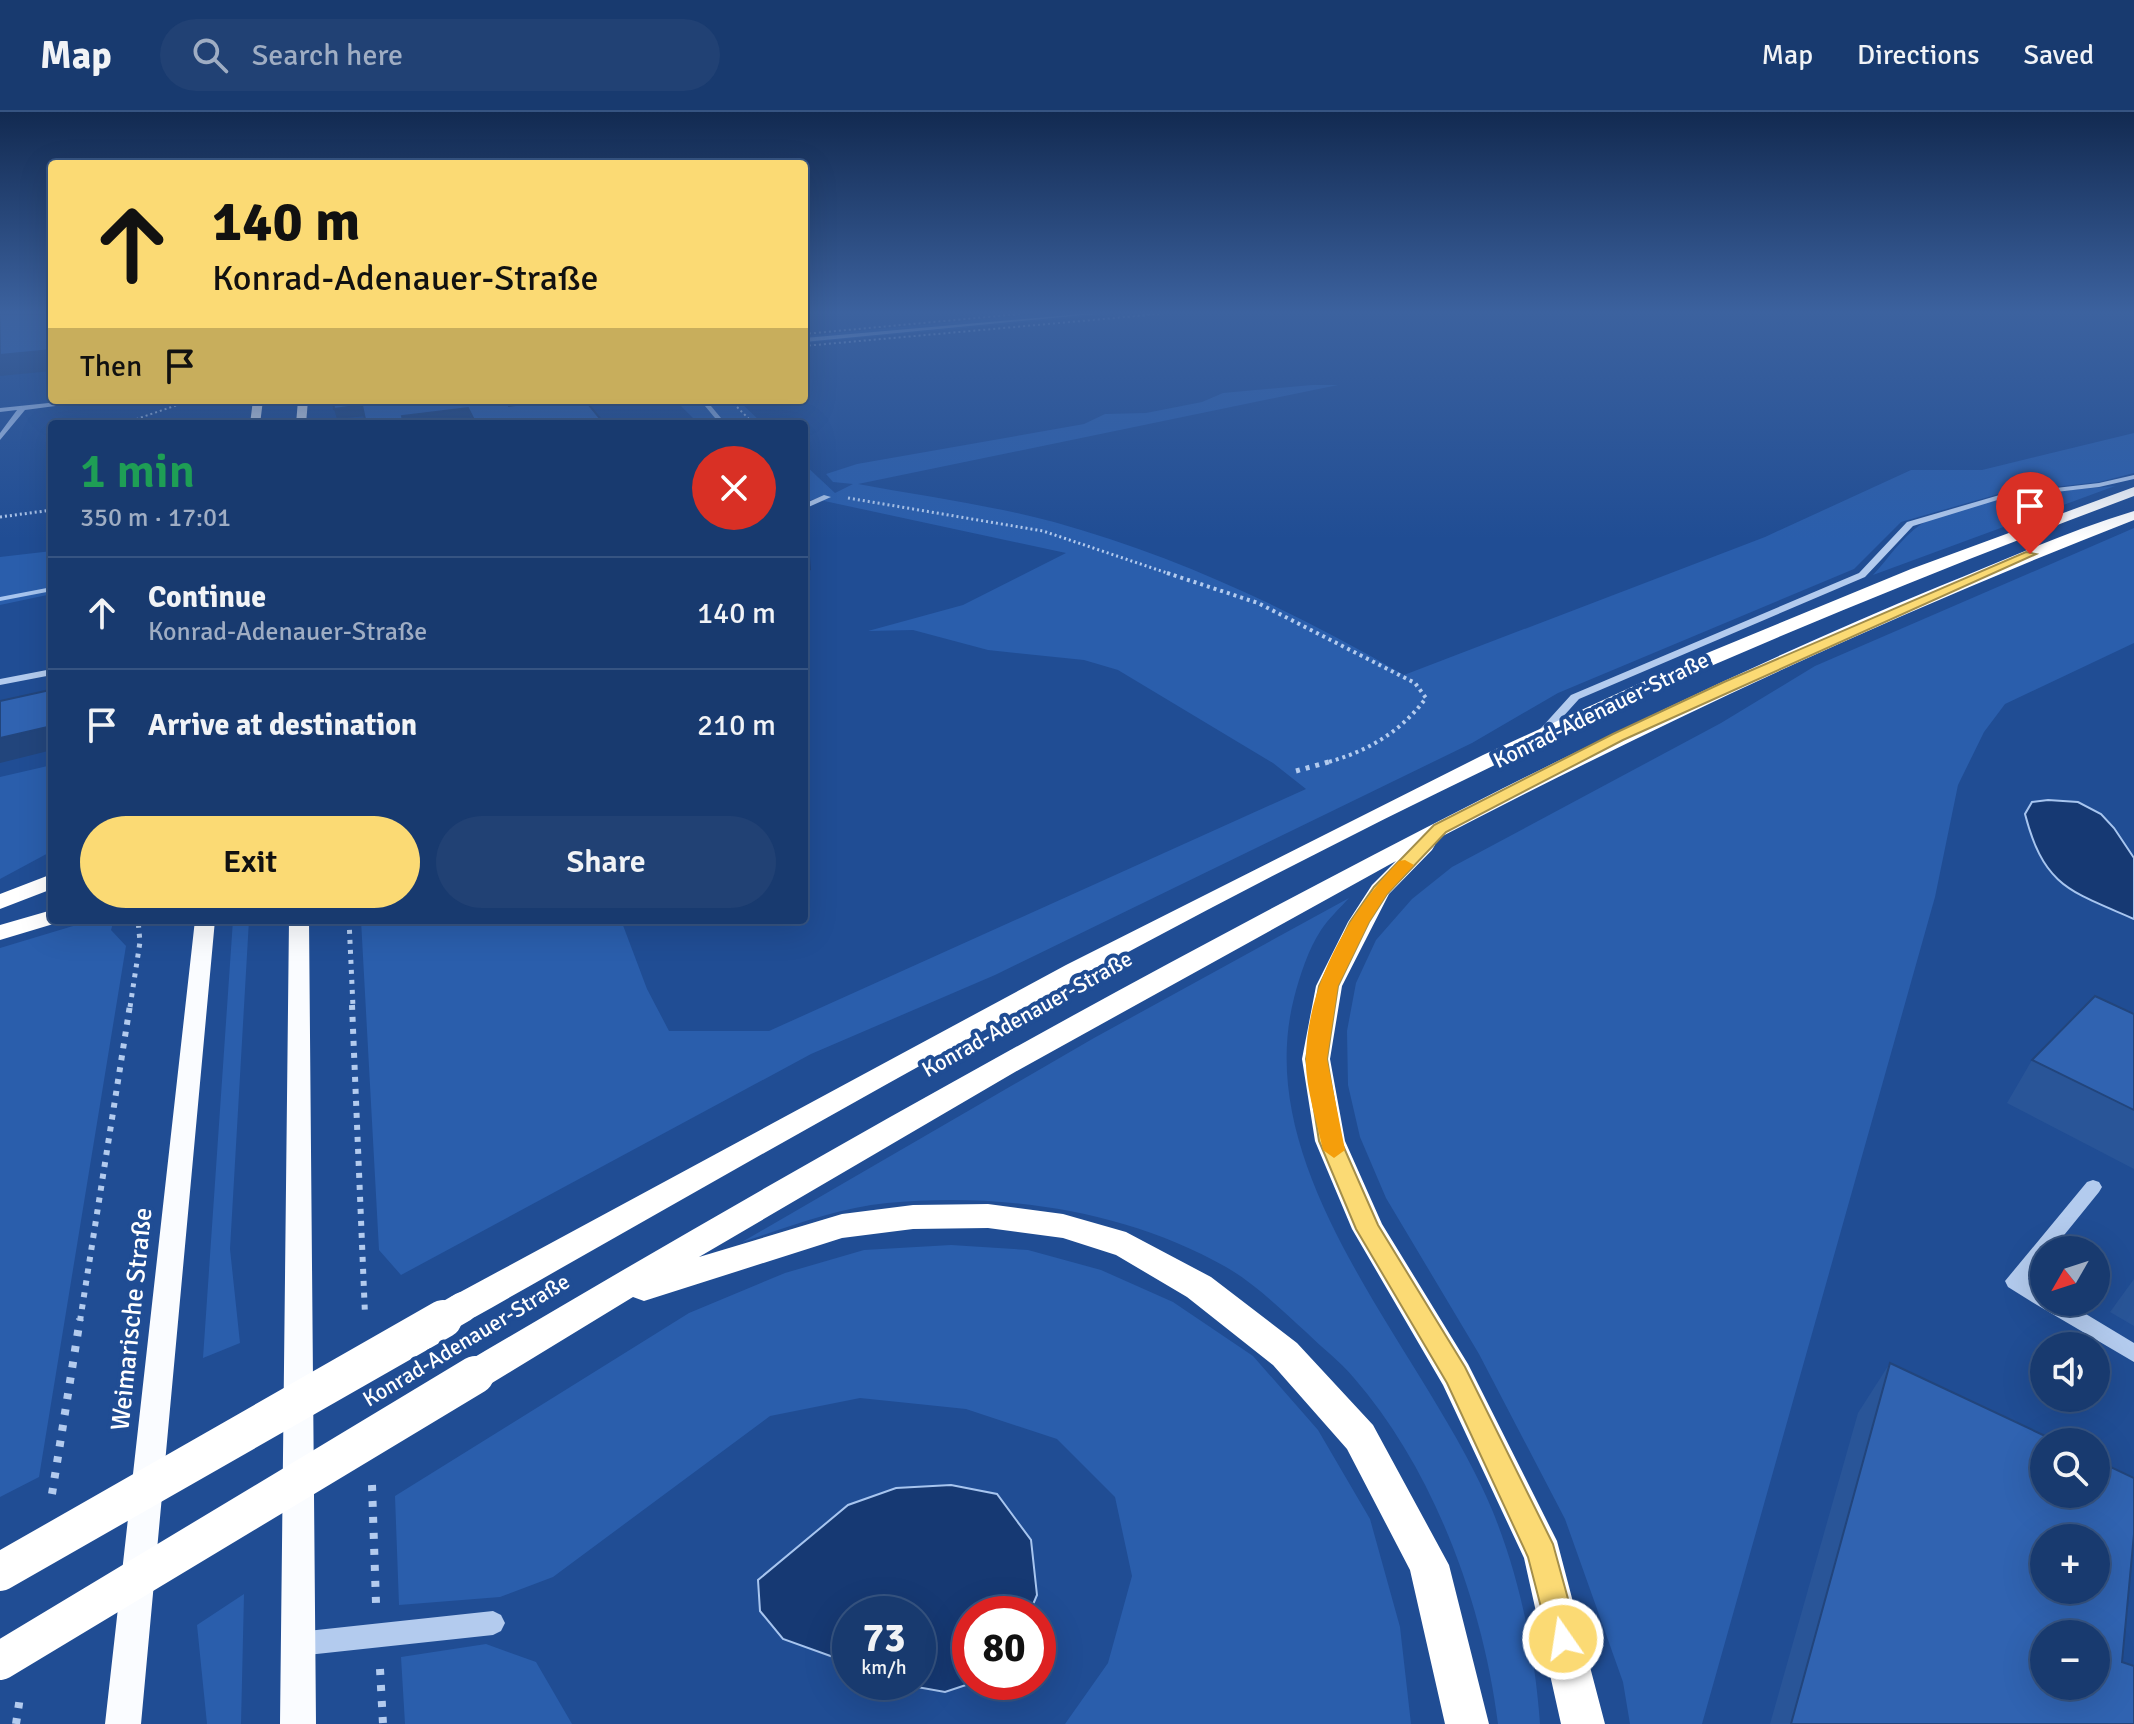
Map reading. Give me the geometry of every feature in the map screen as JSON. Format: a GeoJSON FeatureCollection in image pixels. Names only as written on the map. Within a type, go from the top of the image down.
{"type":"FeatureCollection","features":[{"type":"Feature","properties":{"kind":"highway","name":"Konrad-Adenauer-Straße"},"geometry":{"type":"LineString","coordinates":[[0,1572],[463,1307],[817,1110],[1100,958],[1538,738],[1870,591],[2134,491]]}},
{"type":"Feature","properties":{"kind":"highway","name":"Konrad-Adenauer-Straße"},"geometry":{"type":"LineString","coordinates":[[10,1677],[475,1375],[1002,1066],[1440,829],[1618,737],[1956,584],[2134,515]]}},
{"type":"Feature","properties":{"kind":"highway"},"geometry":{"type":"LineString","coordinates":[[1440,829],[1380,890],[1360,922],[1329,986],[1316,1059],[1330,1141],[1368,1229],[1456,1375],[1543,1555],[1583,1724]]}},
{"type":"Feature","properties":{"kind":"highway"},"geometry":{"type":"LineString","coordinates":[[0,902],[48,883]]}},
{"type":"Feature","properties":{"kind":"highway"},"geometry":{"type":"LineString","coordinates":[[0,933],[48,918]]}},
{"type":"Feature","properties":{"kind":"highway"},"geometry":{"type":"LineString","coordinates":[[588,1306],[783,1242],[842,1226],[913,1217],[988,1216],[1063,1226],[1126,1245],[1199,1287],[1285,1354],[1360,1437],[1429,1565],[1467,1724]]}},
{"type":"Feature","properties":{"kind":"main road","name":"Weimarische Straße"},"geometry":{"type":"LineString","coordinates":[[123,1724],[205,924]]}},
{"type":"Feature","properties":{"kind":"main road"},"geometry":{"type":"LineString","coordinates":[[298,1724],[299,924]]}},
{"type":"Feature","properties":{"kind":"street"},"geometry":{"type":"LineString","coordinates":[[0,410],[55,404]]}},
{"type":"Feature","properties":{"kind":"street"},"geometry":{"type":"LineString","coordinates":[[0,438],[23,407]]}},
{"type":"Feature","properties":{"kind":"street"},"geometry":{"type":"LineString","coordinates":[[1538,738],[1575,697],[1862,575],[1910,524],[2003,496],[2099,485],[2134,477]]}},
{"type":"Feature","properties":{"kind":"street"},"geometry":{"type":"LineString","coordinates":[[808,505],[827,497]]}},
{"type":"Feature","properties":{"kind":"street"},"geometry":{"type":"LineString","coordinates":[[0,682],[48,673]]}},
{"type":"Feature","properties":{"kind":"street"},"geometry":{"type":"LineString","coordinates":[[2052,1236],[2093,1187]]}},
{"type":"Feature","properties":{"kind":"street"},"geometry":{"type":"LineString","coordinates":[[2030,1263],[2015,1281],[2030,1290]]}},
{"type":"Feature","properties":{"kind":"street"},"geometry":{"type":"LineString","coordinates":[[2073,1316],[2134,1353]]}},
{"type":"Feature","properties":{"kind":"street"},"geometry":{"type":"LineString","coordinates":[[298,1644],[493,1623]]}},
{"type":"Feature","properties":{"kind":"path"},"geometry":{"type":"LineString","coordinates":[[134,420],[180,404]]}},
{"type":"Feature","properties":{"kind":"path"},"geometry":{"type":"LineString","coordinates":[[734,404],[750,420]]}},
{"type":"Feature","properties":{"kind":"path"},"geometry":{"type":"LineString","coordinates":[[827,497],[868,498],[1007,522],[1258,603],[1314,626],[1415,683],[1426,698],[1414,718],[1382,742],[1340,760],[1296,771]]}},
{"type":"Feature","properties":{"kind":"path"},"geometry":{"type":"LineString","coordinates":[[44,511],[48,504]]}},
{"type":"Feature","properties":{"kind":"path"},"geometry":{"type":"LineString","coordinates":[[0,517],[48,510]]}},
{"type":"Feature","properties":{"kind":"path"},"geometry":{"type":"LineString","coordinates":[[50,1505],[140,942],[138,924]]}},
{"type":"Feature","properties":{"kind":"path"},"geometry":{"type":"LineString","coordinates":[[10,1677],[16,1724]]}},
{"type":"Feature","properties":{"kind":"shaded area"},"geometry":{"type":"Polygon","coordinates":[[[1318,389],[858,484],[1030,516],[1145,551],[1277,607],[1404,675],[1765,537],[1911,470],[1982,470],[2134,433],[2134,473],[2099,482],[2002,493],[1901,522],[1854,569],[1558,693],[1472,743],[995,975],[811,1054],[401,1275],[379,1250],[361,924],[623,924],[647,989],[669,1031],[769,1031],[1306,789],[1273,763],[1118,670],[1084,660],[988,650],[913,630],[868,631],[963,605],[1066,553],[815,499],[808,501],[808,468],[835,493],[853,484],[833,482],[826,474],[857,464],[1084,424],[1105,414],[1146,413],[1202,402],[1223,393],[1318,389]]]}},
{"type":"Feature","properties":{"kind":"shaded area"},"geometry":{"type":"Polygon","coordinates":[[[679,404],[742,404],[759,420],[695,420],[679,404]]]}},
{"type":"Feature","properties":{"kind":"shaded area"},"geometry":{"type":"Polygon","coordinates":[[[2115,486],[1873,575],[1907,536],[1938,515],[2014,497],[2115,486]]]}},
{"type":"Feature","properties":{"kind":"shaded area"},"geometry":{"type":"Polygon","coordinates":[[[2134,528],[2134,643],[2005,704],[1984,732],[1958,785],[1935,897],[1702,1724],[1630,1724],[1623,1682],[1565,1519],[1479,1354],[1386,1198],[1360,1137],[1348,1085],[1347,1031],[1356,983],[1376,940],[1412,899],[1452,867],[1721,723],[1815,666],[2134,528]]]}},
{"type":"Feature","properties":{"kind":"shaded area"},"geometry":{"type":"Polygon","coordinates":[[[48,551],[48,595],[0,605],[0,557],[48,551]]]}},
{"type":"Feature","properties":{"kind":"shaded area"},"geometry":{"type":"Polygon","coordinates":[[[48,766],[48,853],[0,879],[0,777],[48,766]]]}},
{"type":"Feature","properties":{"kind":"shaded area"},"geometry":{"type":"Polygon","coordinates":[[[2032,802],[2078,802],[2101,814],[2114,828],[2134,858],[2134,919],[2076,893],[2051,872],[2041,857],[2025,814],[2032,802]]]}},
{"type":"Feature","properties":{"kind":"shaded area"},"geometry":{"type":"Polygon","coordinates":[[[1349,898],[1316,938],[1294,998],[1287,1066],[1297,1133],[1320,1199],[1352,1264],[1464,1452],[1493,1512],[1525,1616],[1540,1724],[1498,1724],[1480,1632],[1450,1540],[1431,1496],[1383,1414],[1337,1360],[1268,1297],[1226,1267],[1147,1231],[1105,1219],[1018,1203],[974,1200],[868,1205],[742,1242],[1094,1038],[1349,898]]]}},
{"type":"Feature","properties":{"kind":"shaded area"},"geometry":{"type":"Polygon","coordinates":[[[80,924],[113,924],[111,930],[126,946],[39,1477],[0,1497],[0,948],[80,924]]]}},
{"type":"Feature","properties":{"kind":"shaded area"},"geometry":{"type":"Polygon","coordinates":[[[233,924],[249,924],[230,1249],[240,1343],[203,1358],[233,924]]]}},
{"type":"Feature","properties":{"kind":"shaded area"},"geometry":{"type":"Polygon","coordinates":[[[951,1245],[1028,1250],[1101,1270],[1173,1302],[1253,1356],[1318,1430],[1370,1519],[1400,1627],[1411,1724],[1065,1724],[1108,1663],[1132,1576],[1115,1497],[1057,1439],[966,1409],[860,1398],[770,1416],[553,1577],[500,1597],[399,1605],[395,1496],[689,1313],[785,1273],[864,1250],[951,1245]]]}},
{"type":"Feature","properties":{"kind":"shaded area"},"geometry":{"type":"Polygon","coordinates":[[[951,1485],[997,1494],[1031,1540],[1037,1596],[952,1596],[952,1690],[945,1692],[936,1690],[936,1596],[832,1596],[832,1657],[783,1639],[760,1611],[758,1580],[848,1505],[896,1488],[951,1485]]]}},
{"type":"Feature","properties":{"kind":"shaded area"},"geometry":{"type":"Polygon","coordinates":[[[244,1594],[241,1724],[207,1724],[197,1625],[244,1594]]]}},
{"type":"Feature","properties":{"kind":"shaded area"},"geometry":{"type":"Polygon","coordinates":[[[486,1644],[536,1662],[572,1724],[405,1724],[401,1657],[486,1644]]]}},
{"type":"Feature","properties":{"kind":"building"},"geometry":{"type":"Polygon","coordinates":[[[333,404],[588,404],[601,420],[474,420],[468,408],[402,416],[403,420],[365,420],[362,405],[334,409],[333,404]]]}},
{"type":"Feature","properties":{"kind":"building"},"geometry":{"type":"Polygon","coordinates":[[[48,690],[48,727],[0,738],[0,701],[48,690]]]}},
{"type":"Feature","properties":{"kind":"building"},"geometry":{"type":"Polygon","coordinates":[[[2095,996],[2134,1014],[2134,1110],[2032,1060],[2095,996]]]}},
{"type":"Feature","properties":{"kind":"building"},"geometry":{"type":"Polygon","coordinates":[[[1890,1363],[2030,1429],[2030,1508],[2110,1508],[2110,1467],[2134,1478],[2134,1534],[2122,1662],[2134,1666],[2134,1724],[1791,1724],[1890,1363]]]}},
{"type":"Feature","properties":{"kind":"waterway"},"geometry":{"type":"LineString","coordinates":[[706,404],[720,420]]}},
{"type":"Feature","properties":{"kind":"waterway"},"geometry":{"type":"LineString","coordinates":[[0,599],[48,590]]}},
{"type":"Feature","properties":{"kind":"slow traffic"},"geometry":{"type":"LineString","coordinates":[[1334,1150],[1316,1059],[1329,986],[1360,922],[1380,890],[1405,865]]}},
{"type":"Feature","properties":{"kind":"route"},"geometry":{"type":"LineString","coordinates":[[1563,1639],[1543,1555],[1456,1375],[1368,1229],[1330,1141],[1316,1059],[1329,986],[1360,922],[1380,890],[1440,829],[1618,737],[1729,685],[2030,554]]}}]}
